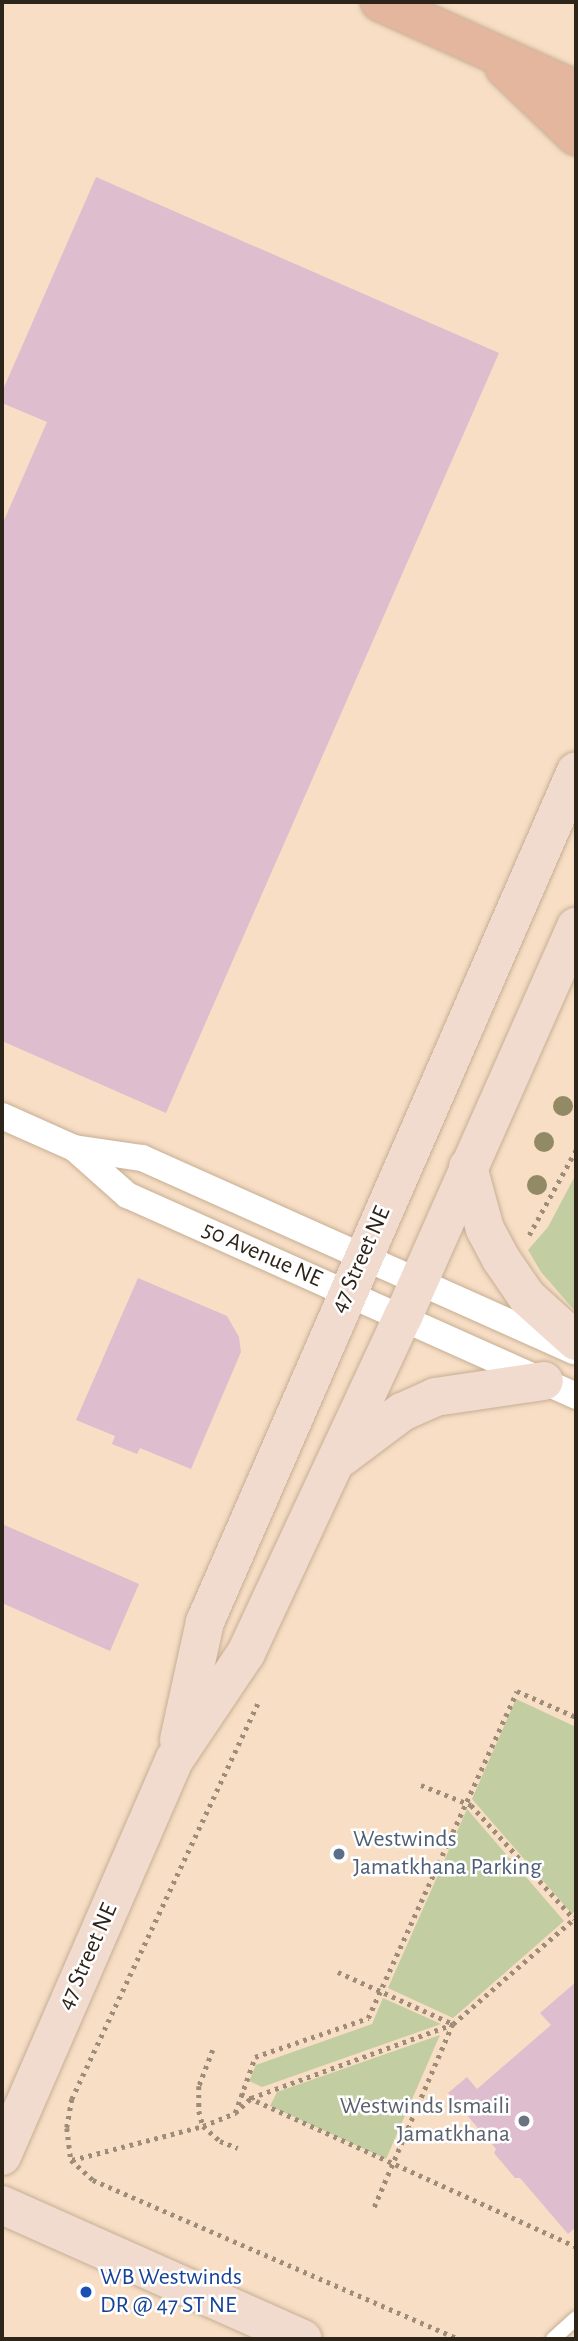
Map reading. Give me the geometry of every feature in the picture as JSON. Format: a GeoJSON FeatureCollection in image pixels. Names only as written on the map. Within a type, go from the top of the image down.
{"type":"FeatureCollection","features":[{"type":"Feature","properties":{"kind":"main road"},"geometry":{"type":"LineString","coordinates":[[380,2],[576,90]]}},
{"type":"Feature","properties":{"kind":"main road"},"geometry":{"type":"LineString","coordinates":[[486,50],[576,135]]}},
{"type":"Feature","properties":{"kind":"street","name":"47 Street NE"},"geometry":{"type":"LineString","coordinates":[[175,1759],[205,1622],[576,771]]}},
{"type":"Feature","properties":{"kind":"street","name":"47 Street NE"},"geometry":{"type":"LineString","coordinates":[[2,2156],[175,1759],[246,1653],[403,1317],[576,927]]}},
{"type":"Feature","properties":{"kind":"street","name":"50 Avenue NE"},"geometry":{"type":"LineString","coordinates":[[2,1116],[74,1148],[142,1158],[576,1352]]}},
{"type":"Feature","properties":{"kind":"street","name":"50 Avenue NE"},"geometry":{"type":"LineString","coordinates":[[74,1148],[127,1195],[560,1388]]}},
{"type":"Feature","properties":{"kind":"street"},"geometry":{"type":"LineString","coordinates":[[468,1167],[485,1229],[501,1259],[527,1297],[576,1341]]}},
{"type":"Feature","properties":{"kind":"street"},"geometry":{"type":"LineString","coordinates":[[337,1461],[402,1412],[435,1397],[560,1388]]}},
{"type":"Feature","properties":{"kind":"street"},"geometry":{"type":"LineString","coordinates":[[2,2205],[303,2339]]}},
{"type":"Feature","properties":{"kind":"lane"},"geometry":{"type":"LineString","coordinates":[[553,2339],[576,2318]]}},
{"type":"Feature","properties":{"kind":"path"},"geometry":{"type":"LineString","coordinates":[[527,1240],[576,1150]]}},
{"type":"Feature","properties":{"kind":"path"},"geometry":{"type":"LineString","coordinates":[[234,2113],[255,2057],[368,2018],[517,1691],[576,1717]]}},
{"type":"Feature","properties":{"kind":"path"},"geometry":{"type":"LineString","coordinates":[[262,1696],[72,2099],[67,2128],[71,2160],[93,2180],[459,2339]]}},
{"type":"Feature","properties":{"kind":"path"},"geometry":{"type":"LineString","coordinates":[[71,2160],[203,2126],[234,2113],[251,2098],[453,2024],[575,1918],[471,1805],[421,1784]]}},
{"type":"Feature","properties":{"kind":"path"},"geometry":{"type":"LineString","coordinates":[[338,1972],[453,2024]]}},
{"type":"Feature","properties":{"kind":"path"},"geometry":{"type":"LineString","coordinates":[[374,2208],[453,2024]]}},
{"type":"Feature","properties":{"kind":"path"},"geometry":{"type":"LineString","coordinates":[[213,2050],[199,2086],[203,2126],[220,2141],[238,2148]]}},
{"type":"Feature","properties":{"kind":"path"},"geometry":{"type":"LineString","coordinates":[[242,2094],[576,2247]]}},
{"type":"Feature","properties":{"kind":"green space"},"geometry":{"type":"Polygon","coordinates":[[[576,1174],[576,1312],[541,1272],[528,1250],[548,1227],[576,1174]]]}},
{"type":"Feature","properties":{"kind":"green space"},"geometry":{"type":"Polygon","coordinates":[[[516,1699],[576,1727],[576,1910],[572,1914],[472,1799],[516,1699]]]}},
{"type":"Feature","properties":{"kind":"green space"},"geometry":{"type":"Polygon","coordinates":[[[467,1809],[564,1921],[453,2018],[388,1988],[467,1809]]]}},
{"type":"Feature","properties":{"kind":"green space"},"geometry":{"type":"Polygon","coordinates":[[[383,1998],[441,2024],[262,2087],[249,2081],[256,2065],[372,2024],[383,1998]]]}},
{"type":"Feature","properties":{"kind":"green space"},"geometry":{"type":"Polygon","coordinates":[[[440,2035],[386,2159],[270,2106],[277,2092],[440,2035]]]}},
{"type":"Feature","properties":{"kind":"building"},"geometry":{"type":"Polygon","coordinates":[[[96,177],[499,353],[166,1113],[2,1041],[2,525],[47,422],[2,403],[2,392],[96,177]]]}},
{"type":"Feature","properties":{"kind":"building"},"geometry":{"type":"Polygon","coordinates":[[[138,1278],[227,1316],[239,1337],[241,1352],[191,1469],[140,1448],[137,1454],[112,1444],[115,1436],[76,1420],[138,1278]]]}},
{"type":"Feature","properties":{"kind":"building"},"geometry":{"type":"Polygon","coordinates":[[[2,1524],[139,1584],[110,1651],[2,1603],[2,1524]]]}},
{"type":"Feature","properties":{"kind":"building","name":"Westwinds Ismaili Jamatkhana"},"geometry":{"type":"Polygon","coordinates":[[[576,1982],[576,2227],[568,2234],[520,2178],[515,2178],[494,2153],[496,2149],[448,2093],[467,2077],[477,2089],[551,2025],[540,2013],[576,1982]]]}},
{"type":"Feature","properties":{"kind":"place","name":"Westwinds Jamatkhana Parking"},"geometry":{"type":"Point","coordinates":[339,1854]}},
{"type":"Feature","properties":{"kind":"place","name":"Westwinds Ismaili Jamatkhana"},"geometry":{"type":"Point","coordinates":[524,2121]}},
{"type":"Feature","properties":{"kind":"place","name":"WB Westwinds DR @ 47 ST NE"},"geometry":{"type":"Point","coordinates":[86,2292]}}]}
